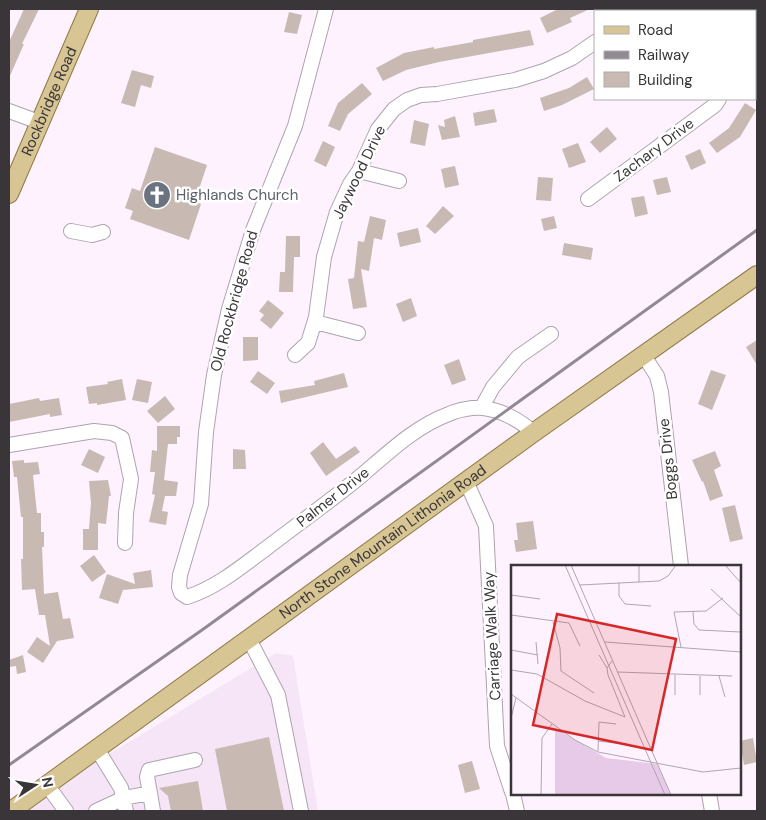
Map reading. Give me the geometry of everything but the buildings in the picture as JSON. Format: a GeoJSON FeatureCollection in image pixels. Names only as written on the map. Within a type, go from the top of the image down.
{"type":"FeatureCollection","features":[{"type":"Feature","properties":{"kind":"main road","name":"Rockbridge Road"},"geometry":{"type":"LineString","coordinates":[[9,194],[89,9]]}},
{"type":"Feature","properties":{"kind":"main road","name":"North Stone Mountain Lithonia Road"},"geometry":{"type":"LineString","coordinates":[[11,811],[466,481],[757,275]]}},
{"type":"Feature","properties":{"kind":"street","name":"Old Rockbridge Road"},"geometry":{"type":"LineString","coordinates":[[187,597],[181,593],[179,587],[180,575],[201,504],[206,432],[214,375],[229,309],[252,230],[295,126],[326,9]]}},
{"type":"Feature","properties":{"kind":"street","name":"Jaywood Drive"},"geometry":{"type":"LineString","coordinates":[[294,355],[308,343],[315,322],[324,257],[332,227],[350,184],[359,171],[378,129],[394,109],[407,100],[421,95],[437,94],[515,80],[537,73],[572,58],[594,43]]}},
{"type":"Feature","properties":{"kind":"street","name":"Zachary Drive"},"geometry":{"type":"LineString","coordinates":[[588,199],[715,105],[718,100]]}},
{"type":"Feature","properties":{"kind":"street"},"geometry":{"type":"LineString","coordinates":[[9,111],[39,122]]}},
{"type":"Feature","properties":{"kind":"street"},"geometry":{"type":"LineString","coordinates":[[359,171],[399,181]]}},
{"type":"Feature","properties":{"kind":"street"},"geometry":{"type":"LineString","coordinates":[[72,231],[92,235],[103,232]]}},
{"type":"Feature","properties":{"kind":"street"},"geometry":{"type":"LineString","coordinates":[[315,322],[358,333]]}},
{"type":"Feature","properties":{"kind":"street"},"geometry":{"type":"LineString","coordinates":[[482,408],[493,387],[518,358],[551,334]]}},
{"type":"Feature","properties":{"kind":"street","name":"Boggs Drive"},"geometry":{"type":"LineString","coordinates":[[644,356],[657,376],[661,392],[681,565]]}},
{"type":"Feature","properties":{"kind":"street","name":"Palmer Drive"},"geometry":{"type":"LineString","coordinates":[[187,597],[216,585],[307,518],[400,442],[434,420],[451,413],[482,408],[501,413],[526,426],[533,433]]}},
{"type":"Feature","properties":{"kind":"street"},"geometry":{"type":"LineString","coordinates":[[9,445],[94,431],[112,433],[122,438],[131,478],[126,513],[125,543]]}},
{"type":"Feature","properties":{"kind":"street","name":"Carriage Walk Way"},"geometry":{"type":"LineString","coordinates":[[466,481],[486,526],[498,746],[511,790]]}},
{"type":"Feature","properties":{"kind":"street"},"geometry":{"type":"LineString","coordinates":[[249,639],[278,695],[300,811]]}},
{"type":"Feature","properties":{"kind":"street"},"geometry":{"type":"LineString","coordinates":[[97,749],[118,782],[125,805]]}},
{"type":"Feature","properties":{"kind":"street"},"geometry":{"type":"LineString","coordinates":[[153,811],[147,777],[149,770],[196,760]]}},
{"type":"Feature","properties":{"kind":"street"},"geometry":{"type":"LineString","coordinates":[[47,785],[66,811]]}},
{"type":"Feature","properties":{"kind":"street"},"geometry":{"type":"LineString","coordinates":[[96,811],[125,805],[150,793]]}},
{"type":"Feature","properties":{"kind":"street","name":"Carriage Walk Way"},"geometry":{"type":"LineString","coordinates":[[513,795],[517,811]]}},
{"type":"Feature","properties":{"kind":"street"},"geometry":{"type":"LineString","coordinates":[[709,795],[712,811]]}},
{"type":"Feature","properties":{"kind":"shaded area"},"geometry":{"type":"Polygon","coordinates":[[[276,653],[293,656],[318,811],[15,811],[276,653]]]}},
{"type":"Feature","properties":{"kind":"railway"},"geometry":{"type":"LineString","coordinates":[[9,765],[202,630],[757,230]]}},
{"type":"Feature","properties":{"kind":"place","name":"Highlands Church"},"geometry":{"type":"Point","coordinates":[157,195]}}]}
